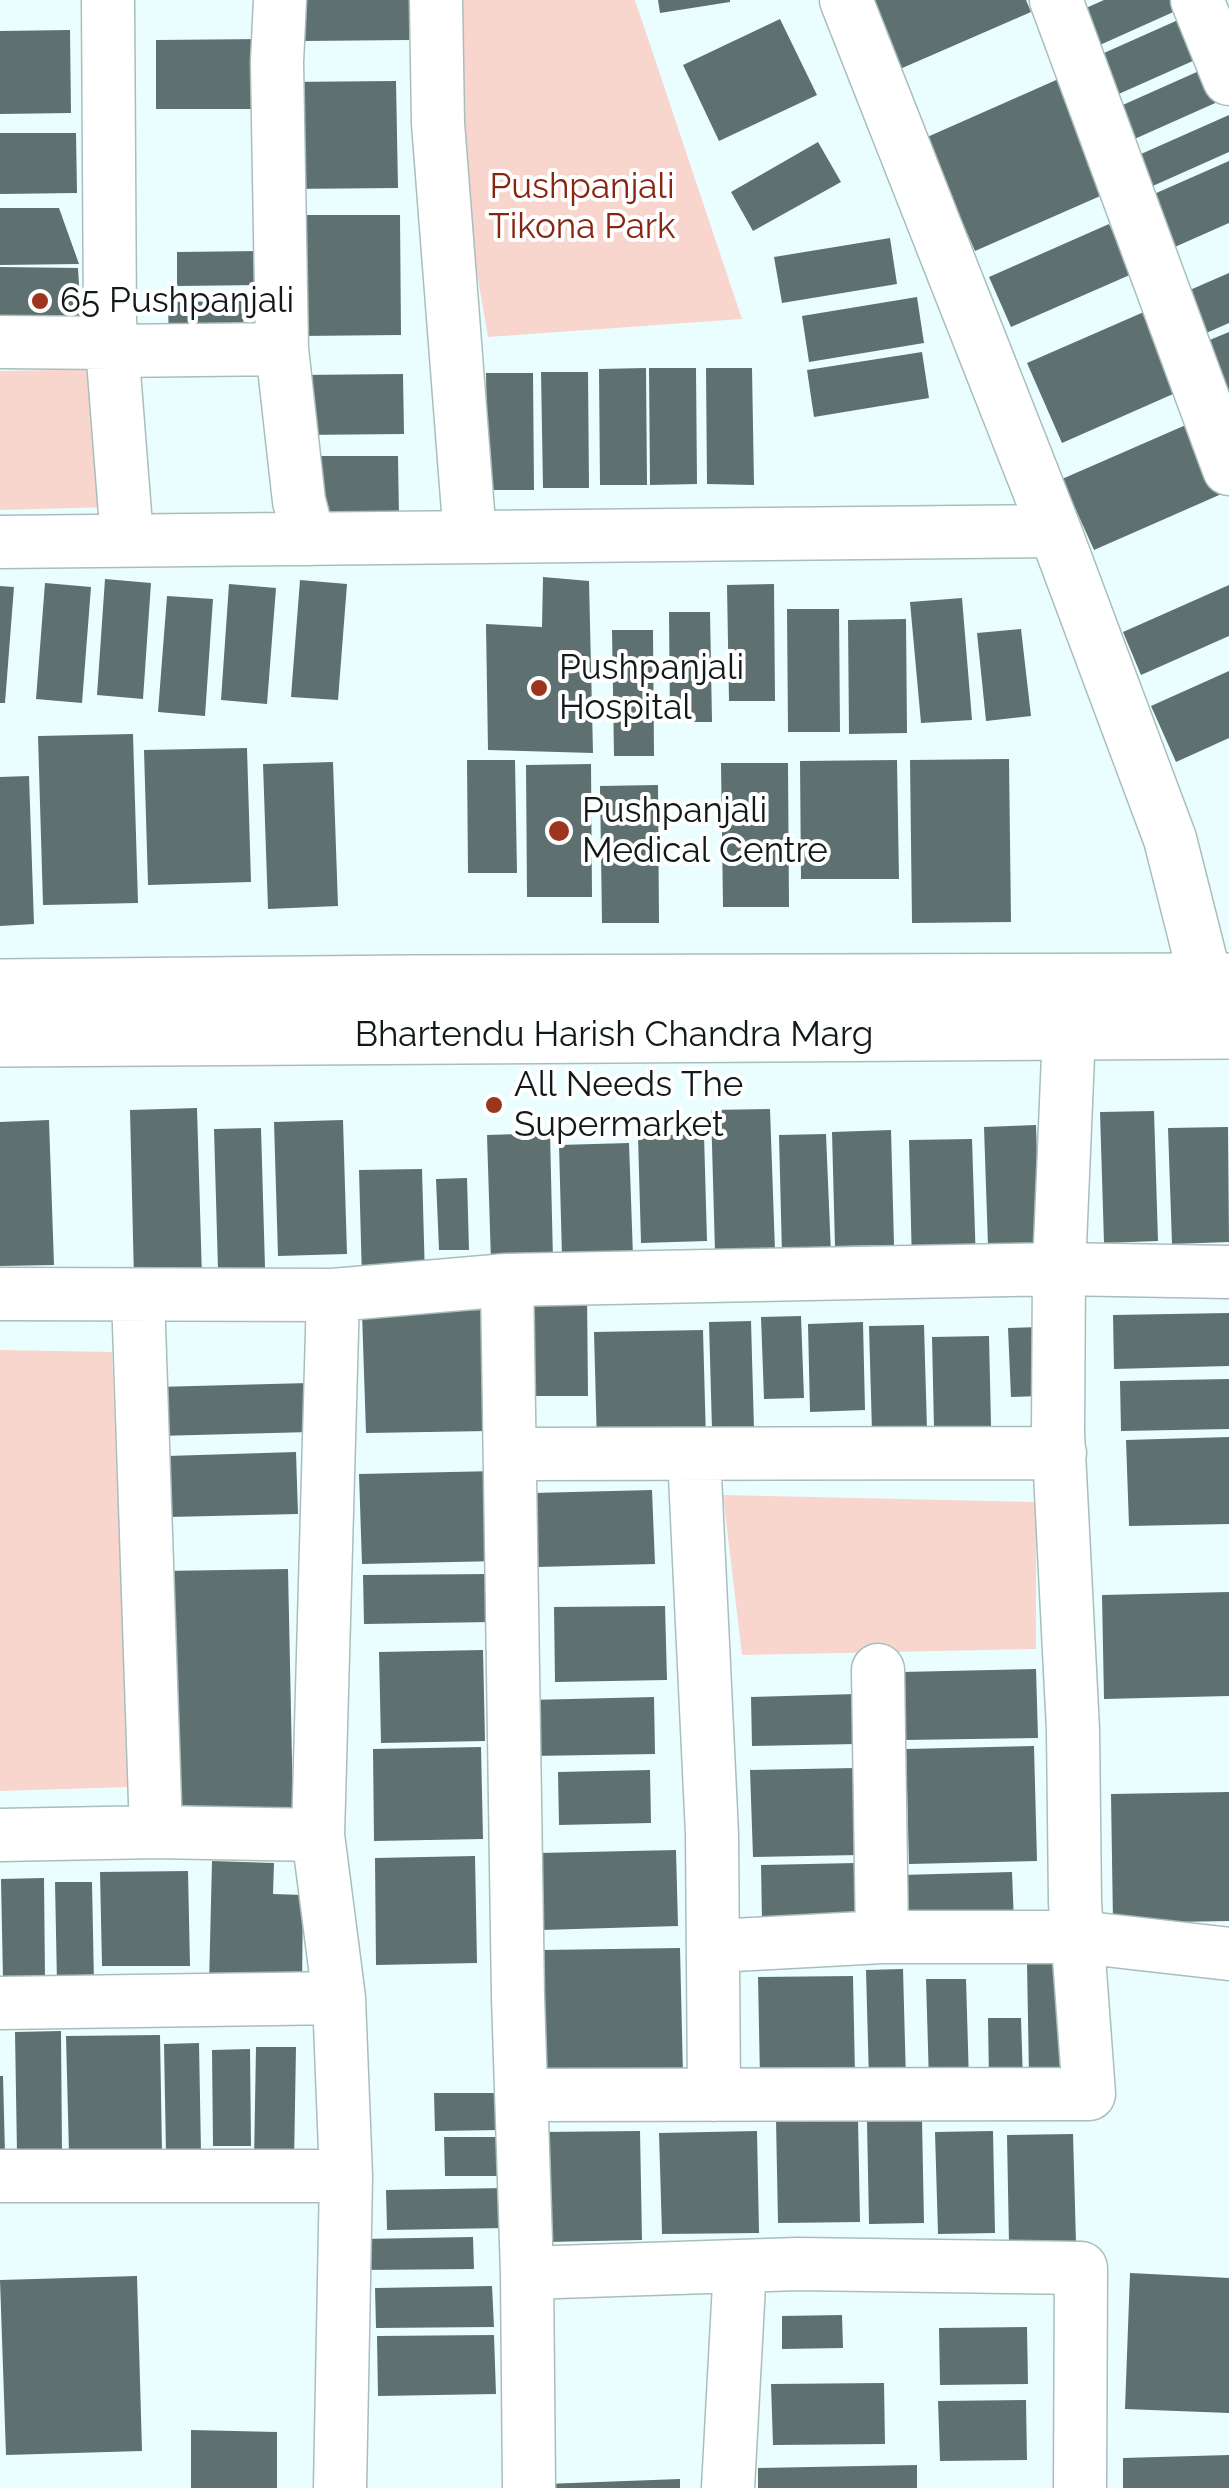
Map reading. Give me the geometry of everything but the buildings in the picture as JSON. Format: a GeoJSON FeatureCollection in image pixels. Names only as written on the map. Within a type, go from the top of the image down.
{"type":"FeatureCollection","features":[{"type":"Feature","properties":{"kind":"main road","name":"Bhartendu Harish Chandra Marg"},"geometry":{"type":"LineString","coordinates":[[0,987],[1218,981]]}},
{"type":"Feature","properties":{"kind":"main road","name":"Bhartendu Harish Chandra Marg"},"geometry":{"type":"LineString","coordinates":[[0,1039],[1229,1031]]}},
{"type":"Feature","properties":{"kind":"street"},"geometry":{"type":"LineString","coordinates":[[108,0],[110,302],[128,539]]}},
{"type":"Feature","properties":{"kind":"street"},"geometry":{"type":"LineString","coordinates":[[280,0],[282,349],[299,502],[310,539]]}},
{"type":"Feature","properties":{"kind":"street"},"geometry":{"type":"LineString","coordinates":[[436,0],[438,123],[470,537]]}},
{"type":"Feature","properties":{"kind":"street"},"geometry":{"type":"LineString","coordinates":[[846,0],[1055,531],[1170,839],[1218,981]]}},
{"type":"Feature","properties":{"kind":"street"},"geometry":{"type":"LineString","coordinates":[[1056,0],[1229,469]]}},
{"type":"Feature","properties":{"kind":"street"},"geometry":{"type":"LineString","coordinates":[[1197,0],[1229,79]]}},
{"type":"Feature","properties":{"kind":"street"},"geometry":{"type":"LineString","coordinates":[[0,342],[282,349]]}},
{"type":"Feature","properties":{"kind":"street"},"geometry":{"type":"LineString","coordinates":[[0,542],[1055,531]]}},
{"type":"Feature","properties":{"kind":"street"},"geometry":{"type":"LineString","coordinates":[[521,2095],[1089,2094],[1075,1903],[1073,1730],[1058,1433],[1058,1269],[1069,1032]]}},
{"type":"Feature","properties":{"kind":"street"},"geometry":{"type":"LineString","coordinates":[[0,1294],[333,1296],[507,1280],[1058,1269],[1229,1272]]}},
{"type":"Feature","properties":{"kind":"street"},"geometry":{"type":"LineString","coordinates":[[507,1280],[529,2488]]}},
{"type":"Feature","properties":{"kind":"street"},"geometry":{"type":"LineString","coordinates":[[138,1296],[156,1832]]}},
{"type":"Feature","properties":{"kind":"street"},"geometry":{"type":"LineString","coordinates":[[333,1296],[318,1835],[339,1998],[346,2176],[340,2488]]}},
{"type":"Feature","properties":{"kind":"street"},"geometry":{"type":"LineString","coordinates":[[511,1454],[1060,1453]]}},
{"type":"Feature","properties":{"kind":"street"},"geometry":{"type":"LineString","coordinates":[[694,1455],[712,1834],[714,2095]]}},
{"type":"Feature","properties":{"kind":"street"},"geometry":{"type":"LineString","coordinates":[[878,1670],[882,1938]]}},
{"type":"Feature","properties":{"kind":"street"},"geometry":{"type":"LineString","coordinates":[[0,1834],[318,1835]]}},
{"type":"Feature","properties":{"kind":"street"},"geometry":{"type":"LineString","coordinates":[[715,1946],[882,1938],[1079,1937],[1229,1954]]}},
{"type":"Feature","properties":{"kind":"street"},"geometry":{"type":"LineString","coordinates":[[0,2003],[339,1998]]}},
{"type":"Feature","properties":{"kind":"street"},"geometry":{"type":"LineString","coordinates":[[0,2176],[346,2176]]}},
{"type":"Feature","properties":{"kind":"street"},"geometry":{"type":"LineString","coordinates":[[527,2272],[798,2264],[1081,2268],[1080,2488]]}},
{"type":"Feature","properties":{"kind":"street"},"geometry":{"type":"LineString","coordinates":[[728,2488],[740,2266]]}},
{"type":"Feature","properties":{"kind":"green space","name":"Pushpanjali Tikona Park"},"geometry":{"type":"Polygon","coordinates":[[[447,0],[635,0],[742,319],[488,337],[446,94],[447,0]]]}},
{"type":"Feature","properties":{"kind":"green space"},"geometry":{"type":"Polygon","coordinates":[[[109,369],[113,507],[0,510],[0,371],[109,369]]]}},
{"type":"Feature","properties":{"kind":"green space"},"geometry":{"type":"Polygon","coordinates":[[[0,1350],[112,1352],[129,1787],[0,1791],[0,1350]]]}},
{"type":"Feature","properties":{"kind":"green space"},"geometry":{"type":"Polygon","coordinates":[[[723,1495],[1036,1502],[1036,1649],[742,1655],[723,1495]]]}},
{"type":"Feature","properties":{"kind":"place","name":"65 Pushpanjali"},"geometry":{"type":"Point","coordinates":[40,301]}},
{"type":"Feature","properties":{"kind":"place","name":"Pushpanjali Hospital"},"geometry":{"type":"Point","coordinates":[539,688]}},
{"type":"Feature","properties":{"kind":"place","name":"Pushpanjali Medical Centre"},"geometry":{"type":"Point","coordinates":[559,831]}},
{"type":"Feature","properties":{"kind":"place","name":"All Needs The Supermarket"},"geometry":{"type":"Point","coordinates":[494,1105]}}]}
